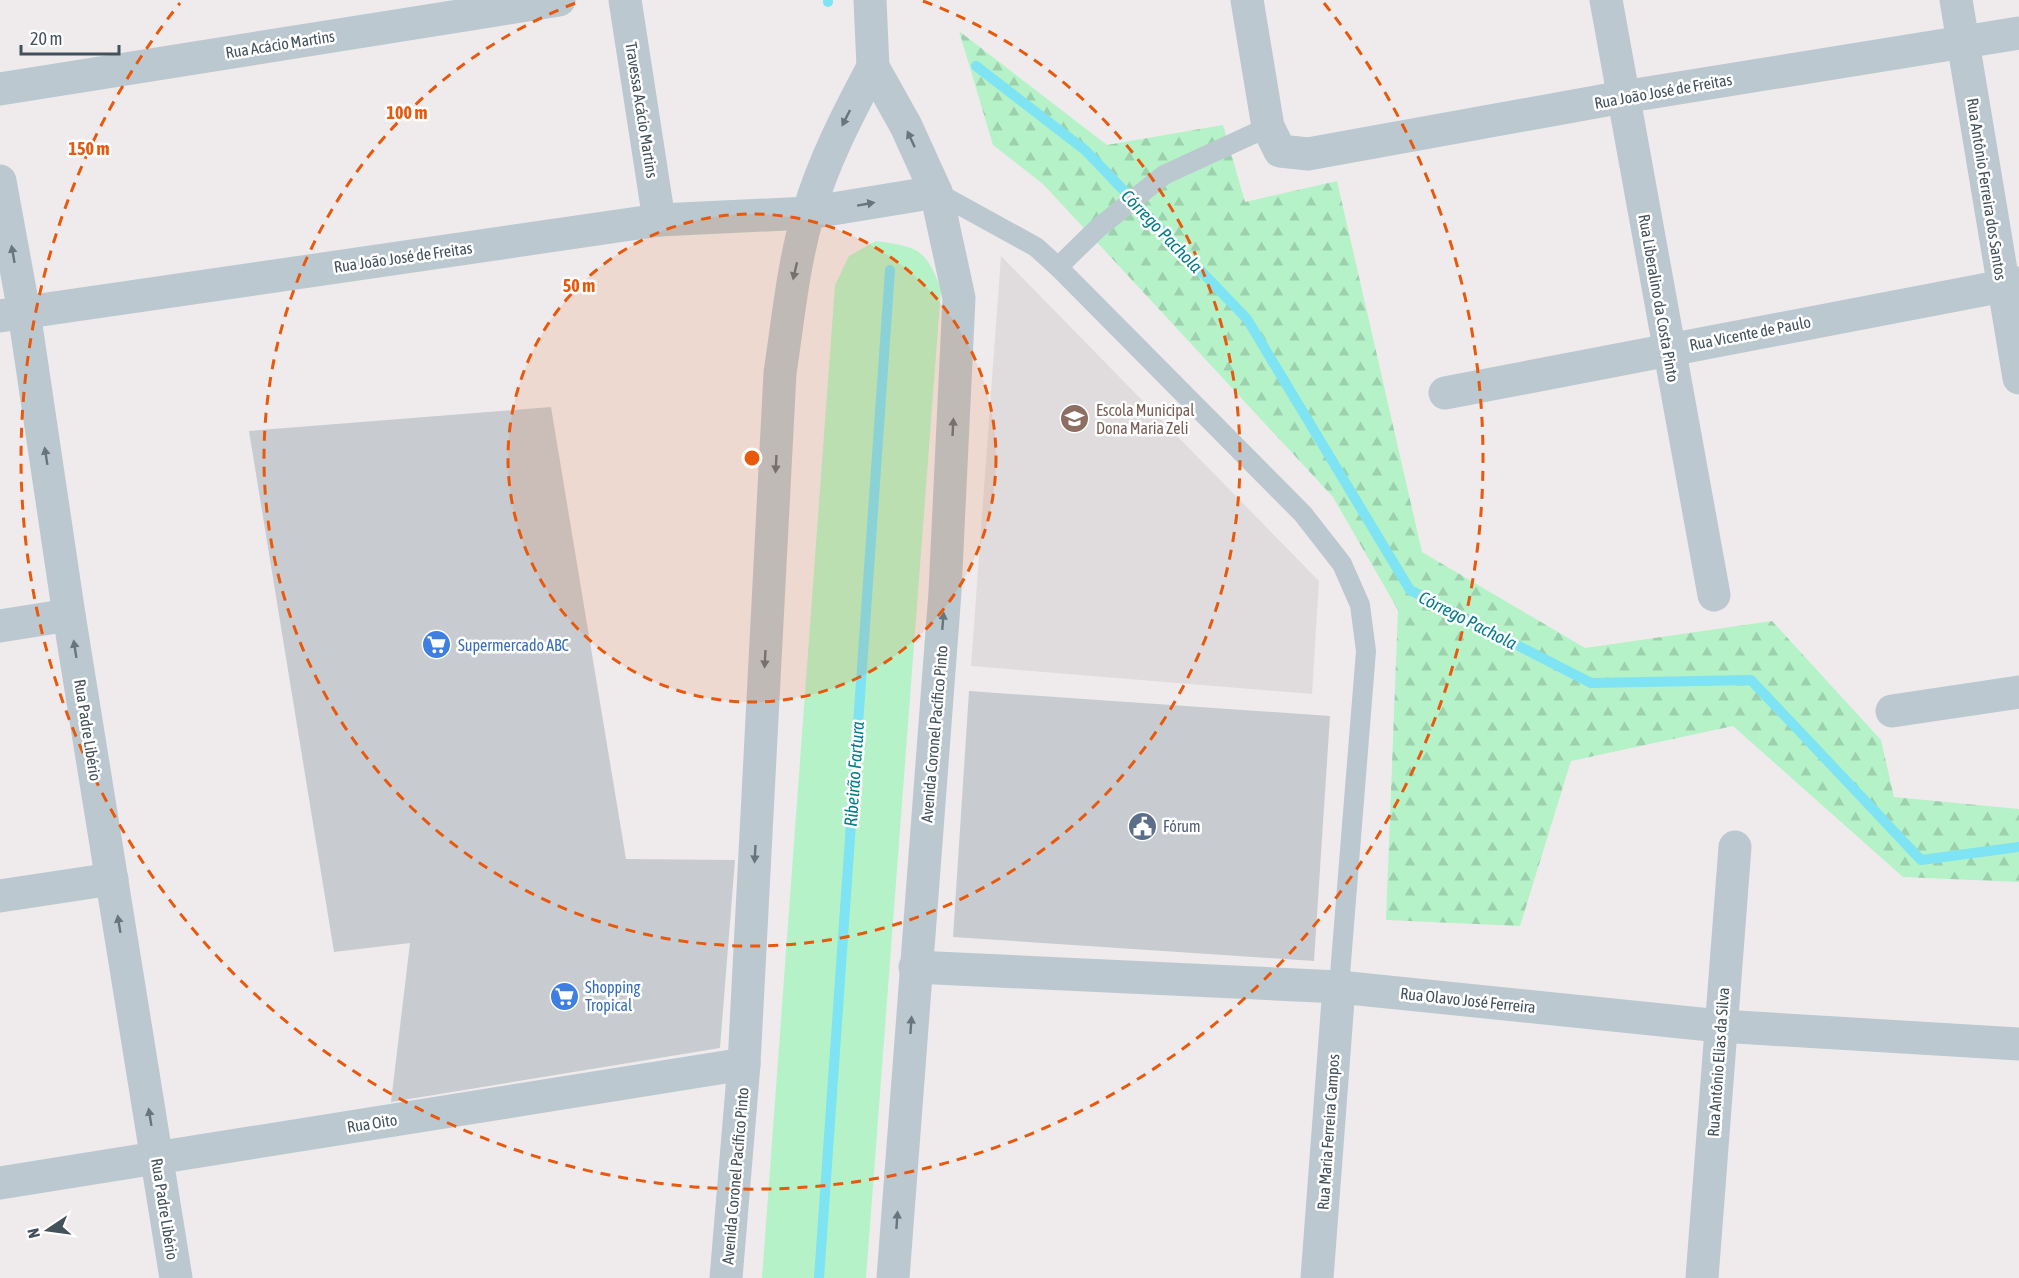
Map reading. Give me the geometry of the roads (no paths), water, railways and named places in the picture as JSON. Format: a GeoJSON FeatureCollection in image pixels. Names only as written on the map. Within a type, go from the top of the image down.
{"type":"FeatureCollection","features":[{"type":"Feature","properties":{"kind":"street","name":"Rua Acácio Martins"},"geometry":{"type":"LineString","coordinates":[[0,89],[559,0]]}},
{"type":"Feature","properties":{"kind":"street","name":"Travessa Acácio Martins"},"geometry":{"type":"LineString","coordinates":[[625,0],[659,220]]}},
{"type":"Feature","properties":{"kind":"street"},"geometry":{"type":"LineString","coordinates":[[870,0],[873,67]]}},
{"type":"Feature","properties":{"kind":"street"},"geometry":{"type":"LineString","coordinates":[[1247,0],[1268,127]]}},
{"type":"Feature","properties":{"kind":"street","name":"Rua Liberalino da Costa Pinto"},"geometry":{"type":"LineString","coordinates":[[1606,0],[1667,348],[1714,595]]}},
{"type":"Feature","properties":{"kind":"street","name":"Rua Antônio Ferreira dos Santos"},"geometry":{"type":"LineString","coordinates":[[1956,0],[2011,284],[2019,378]]}},
{"type":"Feature","properties":{"kind":"street","name":"Rua João José de Freitas"},"geometry":{"type":"LineString","coordinates":[[1268,127],[1280,151],[1308,154],[1623,97],[2019,33]]}},
{"type":"Feature","properties":{"kind":"street","name":"Avenida Coronel Pacífico Pinto"},"geometry":{"type":"LineString","coordinates":[[873,67],[906,126],[936,192],[959,298],[945,592],[893,1278]]}},
{"type":"Feature","properties":{"kind":"street","name":"Avenida Coronel Pacífico Pinto"},"geometry":{"type":"LineString","coordinates":[[726,1278],[744,1064],[780,373],[793,282],[808,213],[842,125],[873,67]]}},
{"type":"Feature","properties":{"kind":"street","name":"Rua Padre Libério"},"geometry":{"type":"LineString","coordinates":[[0,181],[12,314],[69,615],[176,1278]]}},
{"type":"Feature","properties":{"kind":"street","name":"Rua João José de Freitas"},"geometry":{"type":"LineString","coordinates":[[12,314],[659,220],[808,213],[936,192]]}},
{"type":"Feature","properties":{"kind":"street","name":"Rua Vicente de Paulo"},"geometry":{"type":"LineString","coordinates":[[1445,393],[1667,348],[2011,284]]}},
{"type":"Feature","properties":{"kind":"street"},"geometry":{"type":"LineString","coordinates":[[0,626],[69,615]]}},
{"type":"Feature","properties":{"kind":"street"},"geometry":{"type":"LineString","coordinates":[[1892,711],[2019,692]]}},
{"type":"Feature","properties":{"kind":"street","name":"Rua Antônio Elias da Silva"},"geometry":{"type":"LineString","coordinates":[[1702,1278],[1735,846]]}},
{"type":"Feature","properties":{"kind":"street"},"geometry":{"type":"LineString","coordinates":[[0,896],[112,879]]}},
{"type":"Feature","properties":{"kind":"street","name":"Rua Olavo José Ferreira"},"geometry":{"type":"LineString","coordinates":[[915,966],[1339,987],[1720,1026],[2019,1044]]}},
{"type":"Feature","properties":{"kind":"street","name":"Rua Maria Ferreira Campos"},"geometry":{"type":"LineString","coordinates":[[1317,1278],[1339,987]]}},
{"type":"Feature","properties":{"kind":"street","name":"Rua Oito"},"geometry":{"type":"LineString","coordinates":[[0,1183],[744,1064]]}},
{"type":"Feature","properties":{"kind":"lane"},"geometry":{"type":"LineString","coordinates":[[1058,267],[1097,229],[1164,175],[1268,127]]}},
{"type":"Feature","properties":{"kind":"lane"},"geometry":{"type":"LineString","coordinates":[[936,192],[1036,247],[1058,267],[1303,514],[1342,564],[1360,605],[1366,651],[1339,987]]}},
{"type":"Feature","properties":{"kind":"waterway","name":"Córrego Pachola"},"geometry":{"type":"LineString","coordinates":[[976,66],[1085,150],[1247,319],[1410,590],[1591,683],[1751,680],[1921,860],[2019,847]]}},
{"type":"Feature","properties":{"kind":"waterway","name":"Ribeirão Fartura"},"geometry":{"type":"LineString","coordinates":[[819,1278],[890,270]]}},
{"type":"Feature","properties":{"kind":"place","name":"Escola Municipal Dona Maria Zeli"},"geometry":{"type":"Point","coordinates":[1075,419]}},
{"type":"Feature","properties":{"kind":"place","name":"Supermercado ABC"},"geometry":{"type":"Point","coordinates":[437,645]}},
{"type":"Feature","properties":{"kind":"place","name":"Fórum"},"geometry":{"type":"Point","coordinates":[1142,826]}},
{"type":"Feature","properties":{"kind":"place","name":"Shopping Tropical"},"geometry":{"type":"Point","coordinates":[564,996]}}]}
